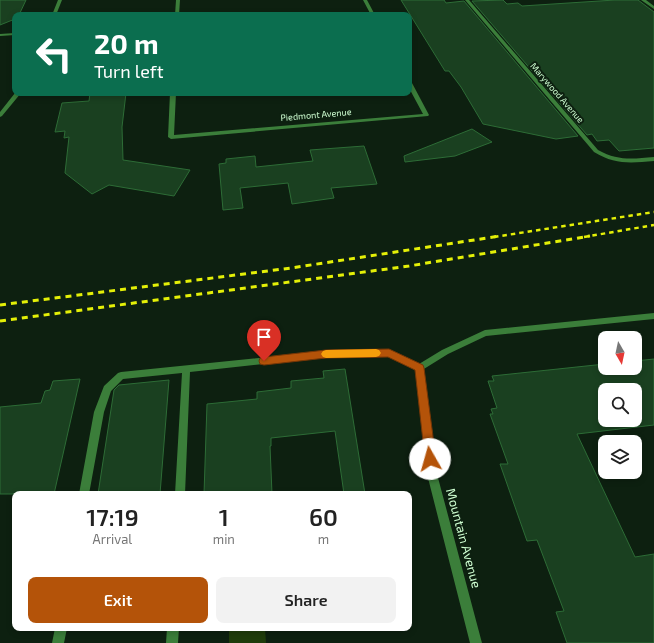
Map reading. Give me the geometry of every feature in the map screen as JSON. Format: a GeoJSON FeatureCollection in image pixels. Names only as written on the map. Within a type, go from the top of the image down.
{"type":"FeatureCollection","features":[{"type":"Feature","properties":{"kind":"street"},"geometry":{"type":"LineString","coordinates":[[55,12],[60,0]]}},
{"type":"Feature","properties":{"kind":"street"},"geometry":{"type":"LineString","coordinates":[[177,12],[178,0]]}},
{"type":"Feature","properties":{"kind":"street"},"geometry":{"type":"LineString","coordinates":[[365,0],[371,12]]}},
{"type":"Feature","properties":{"kind":"street","name":"Marywood Avenue"},"geometry":{"type":"LineString","coordinates":[[467,0],[596,151],[608,159],[627,162],[654,159]]}},
{"type":"Feature","properties":{"kind":"street"},"geometry":{"type":"LineString","coordinates":[[643,0],[654,8]]}},
{"type":"Feature","properties":{"kind":"street"},"geometry":{"type":"LineString","coordinates":[[0,35],[12,34]]}},
{"type":"Feature","properties":{"kind":"street","name":"Piedmont Avenue"},"geometry":{"type":"LineString","coordinates":[[173,96],[171,136],[426,115],[412,89]]}},
{"type":"Feature","properties":{"kind":"street"},"geometry":{"type":"LineString","coordinates":[[0,115],[16,96]]}},
{"type":"Feature","properties":{"kind":"street"},"geometry":{"type":"LineString","coordinates":[[85,491],[99,412],[107,389],[121,376],[326,354],[389,353],[419,368],[446,352],[485,333],[654,316]]}},
{"type":"Feature","properties":{"kind":"street","name":"Mountain Avenue"},"geometry":{"type":"LineString","coordinates":[[419,368],[432,474],[476,643]]}},
{"type":"Feature","properties":{"kind":"street"},"geometry":{"type":"LineString","coordinates":[[180,491],[186,370]]}},
{"type":"Feature","properties":{"kind":"street"},"geometry":{"type":"LineString","coordinates":[[58,643],[60,631]]}},
{"type":"Feature","properties":{"kind":"street"},"geometry":{"type":"LineString","coordinates":[[172,643],[173,631]]}},
{"type":"Feature","properties":{"kind":"shaded area"},"geometry":{"type":"Polygon","coordinates":[[[229,631],[265,631],[266,643],[229,643],[229,631]]]}},
{"type":"Feature","properties":{"kind":"building"},"geometry":{"type":"Polygon","coordinates":[[[0,0],[26,0],[20,12],[12,12],[12,20],[0,25],[0,0]]]}},
{"type":"Feature","properties":{"kind":"building"},"geometry":{"type":"Polygon","coordinates":[[[401,0],[444,0],[446,3],[464,1],[578,136],[556,139],[483,124],[461,87],[449,71],[445,71],[412,18],[412,12],[408,12],[401,0]]]}},
{"type":"Feature","properties":{"kind":"building"},"geometry":{"type":"Polygon","coordinates":[[[503,0],[507,4],[518,3],[522,6],[638,0],[654,12],[654,148],[619,151],[609,140],[597,141],[592,134],[587,135],[472,1],[503,0]]]}},
{"type":"Feature","properties":{"kind":"building"},"geometry":{"type":"Polygon","coordinates":[[[90,96],[126,96],[122,127],[123,160],[190,170],[174,196],[109,185],[92,194],[65,173],[69,137],[64,138],[65,131],[55,132],[62,103],[89,101],[90,96]]]}},
{"type":"Feature","properties":{"kind":"building"},"geometry":{"type":"Polygon","coordinates":[[[472,129],[492,142],[455,156],[405,162],[404,156],[472,129]]]}},
{"type":"Feature","properties":{"kind":"building"},"geometry":{"type":"Polygon","coordinates":[[[364,146],[377,184],[331,188],[334,198],[292,204],[288,183],[240,188],[243,208],[223,210],[219,164],[226,163],[226,159],[255,156],[256,167],[313,161],[310,150],[364,146]]]}},
{"type":"Feature","properties":{"kind":"building"},"geometry":{"type":"Polygon","coordinates":[[[654,359],[654,425],[642,426],[642,383],[598,383],[598,427],[637,427],[577,434],[635,557],[654,554],[654,643],[567,643],[556,612],[564,611],[537,540],[527,541],[500,464],[508,464],[490,414],[493,414],[491,409],[497,408],[488,381],[494,381],[492,376],[598,365],[598,375],[642,375],[642,360],[654,359]]]}},
{"type":"Feature","properties":{"kind":"building"},"geometry":{"type":"Polygon","coordinates":[[[345,369],[365,491],[344,491],[335,431],[271,438],[272,491],[204,491],[207,404],[257,399],[257,392],[291,388],[291,381],[324,378],[323,371],[345,369]]]}},
{"type":"Feature","properties":{"kind":"building"},"geometry":{"type":"Polygon","coordinates":[[[80,379],[55,491],[12,491],[12,494],[0,494],[0,407],[41,403],[45,391],[50,390],[53,381],[80,379]]]}},
{"type":"Feature","properties":{"kind":"building"},"geometry":{"type":"Polygon","coordinates":[[[169,380],[160,491],[98,491],[114,390],[119,385],[169,380]]]}},
{"type":"Feature","properties":{"kind":"railway"},"geometry":{"type":"LineString","coordinates":[[494,237],[654,212]]}},
{"type":"Feature","properties":{"kind":"railway"},"geometry":{"type":"LineString","coordinates":[[585,237],[654,225]]}},
{"type":"Feature","properties":{"kind":"railway"},"geometry":{"type":"LineString","coordinates":[[0,305],[291,268],[500,236]]}},
{"type":"Feature","properties":{"kind":"railway"},"geometry":{"type":"LineString","coordinates":[[585,237],[590,236]]}},
{"type":"Feature","properties":{"kind":"railway"},"geometry":{"type":"LineString","coordinates":[[0,321],[409,266],[585,237]]}},
{"type":"Feature","properties":{"kind":"slow traffic"},"geometry":{"type":"LineString","coordinates":[[326,354],[376,353]]}},
{"type":"Feature","properties":{"kind":"route"},"geometry":{"type":"LineString","coordinates":[[264,361],[326,354],[389,353],[419,368],[430,459]]}}]}
